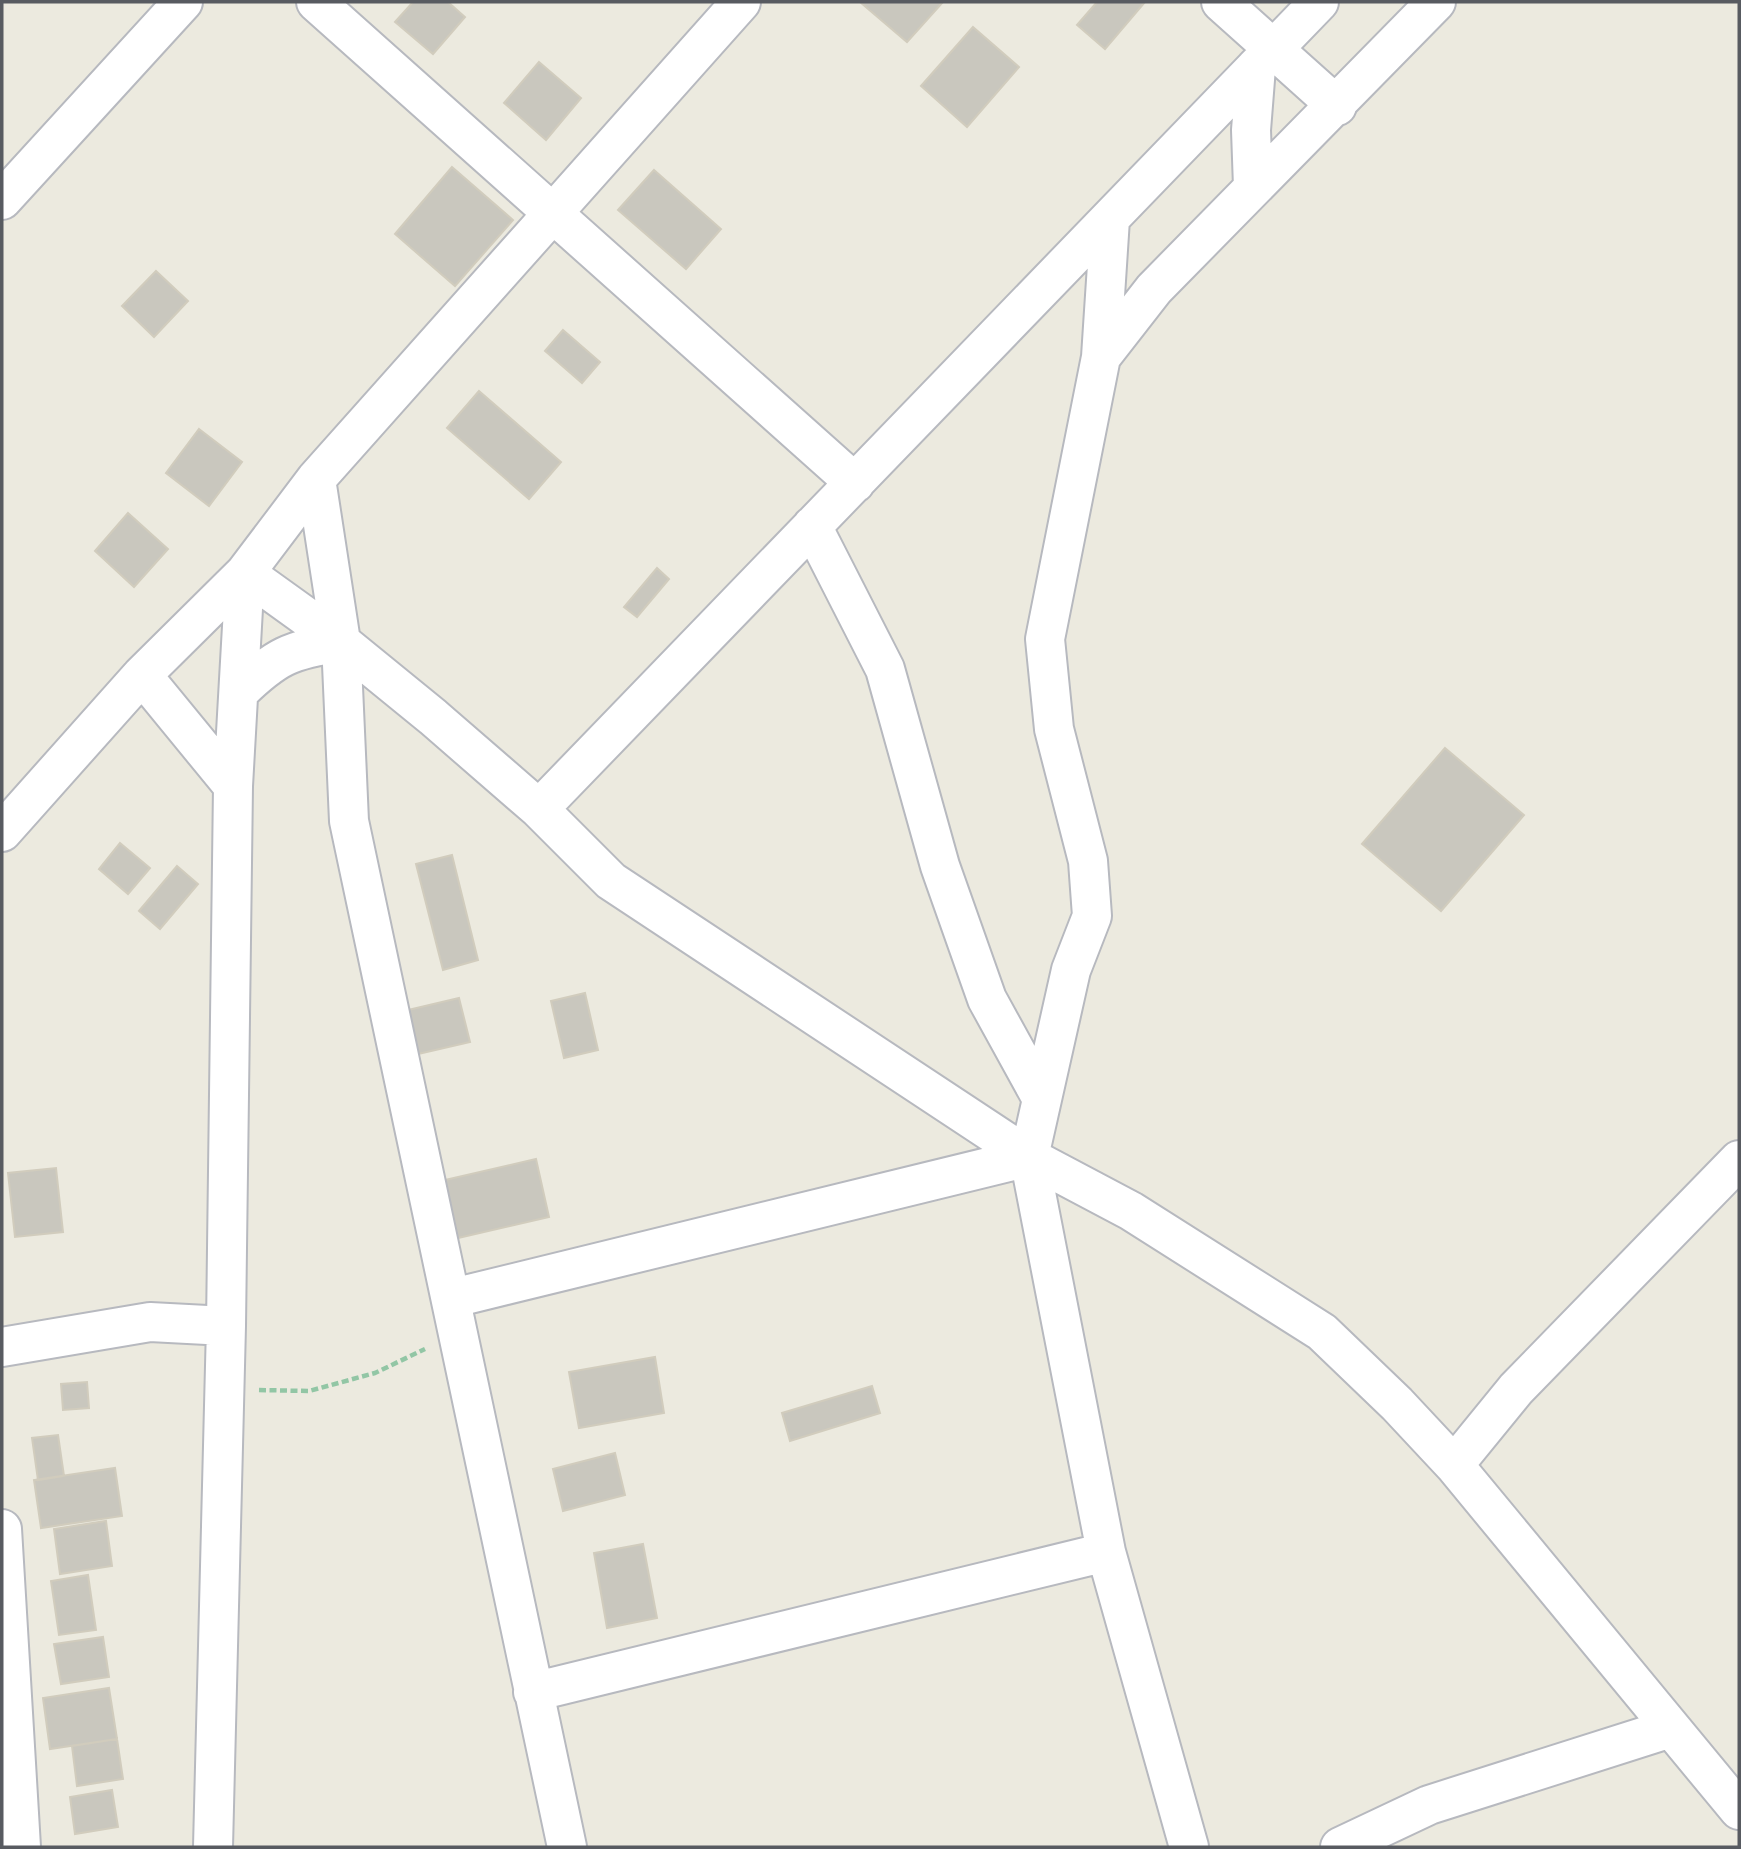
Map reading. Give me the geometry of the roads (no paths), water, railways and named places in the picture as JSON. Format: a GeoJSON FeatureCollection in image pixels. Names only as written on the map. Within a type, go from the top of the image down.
{"type":"FeatureCollection","features":[{"type":"Feature","properties":{"kind":"street"},"geometry":{"type":"LineString","coordinates":[[2,200],[183,2]]}},
{"type":"Feature","properties":{"kind":"street"},"geometry":{"type":"LineString","coordinates":[[316,2],[855,483]]}},
{"type":"Feature","properties":{"kind":"street"},"geometry":{"type":"LineString","coordinates":[[2,832],[142,675],[245,573],[316,479],[741,2]]}},
{"type":"Feature","properties":{"kind":"street"},"geometry":{"type":"LineString","coordinates":[[1220,2],[1265,58],[1337,106]]}},
{"type":"Feature","properties":{"kind":"street"},"geometry":{"type":"LineString","coordinates":[[539,809],[1319,2]]}},
{"type":"Feature","properties":{"kind":"street"},"geometry":{"type":"LineString","coordinates":[[1101,357],[1154,289],[1253,187],[1337,106],[1436,2]]}},
{"type":"Feature","properties":{"kind":"street"},"geometry":{"type":"LineString","coordinates":[[1253,187],[1251,130],[1265,58]]}},
{"type":"Feature","properties":{"kind":"street"},"geometry":{"type":"LineString","coordinates":[[1110,219],[1101,357],[1045,639],[1054,729],[1088,861],[1092,916],[1071,970],[1029,1157],[1106,1552],[1189,1847]]}},
{"type":"Feature","properties":{"kind":"street"},"geometry":{"type":"LineString","coordinates":[[316,479],[341,642],[349,821],[567,1847]]}},
{"type":"Feature","properties":{"kind":"street"},"geometry":{"type":"LineString","coordinates":[[812,526],[886,669],[940,866],[987,999],[1042,1099]]}},
{"type":"Feature","properties":{"kind":"street"},"geometry":{"type":"LineString","coordinates":[[245,573],[341,642],[539,809],[611,881],[1029,1157],[1131,1210],[1322,1332],[1398,1404],[1454,1465],[1739,1810]]}},
{"type":"Feature","properties":{"kind":"street"},"geometry":{"type":"LineString","coordinates":[[204,1845],[226,1326],[233,786],[245,573]]}},
{"type":"Feature","properties":{"kind":"street"},"geometry":{"type":"LineString","coordinates":[[239,692],[268,664],[298,649],[341,642]]}},
{"type":"Feature","properties":{"kind":"street"},"geometry":{"type":"LineString","coordinates":[[142,675],[233,786]]}},
{"type":"Feature","properties":{"kind":"street"},"geometry":{"type":"LineString","coordinates":[[456,1315],[1029,1157]]}},
{"type":"Feature","properties":{"kind":"street"},"geometry":{"type":"LineString","coordinates":[[1454,1465],[1516,1390],[1739,1160]]}},
{"type":"Feature","properties":{"kind":"street"},"geometry":{"type":"LineString","coordinates":[[2,1347],[150,1322],[226,1326]]}},
{"type":"Feature","properties":{"kind":"street"},"geometry":{"type":"LineString","coordinates":[[2,1529],[22,1847]]}},
{"type":"Feature","properties":{"kind":"street"},"geometry":{"type":"LineString","coordinates":[[533,1692],[1106,1552]]}},
{"type":"Feature","properties":{"kind":"street"},"geometry":{"type":"LineString","coordinates":[[1339,1847],[1429,1805],[1671,1728]]}}]}
